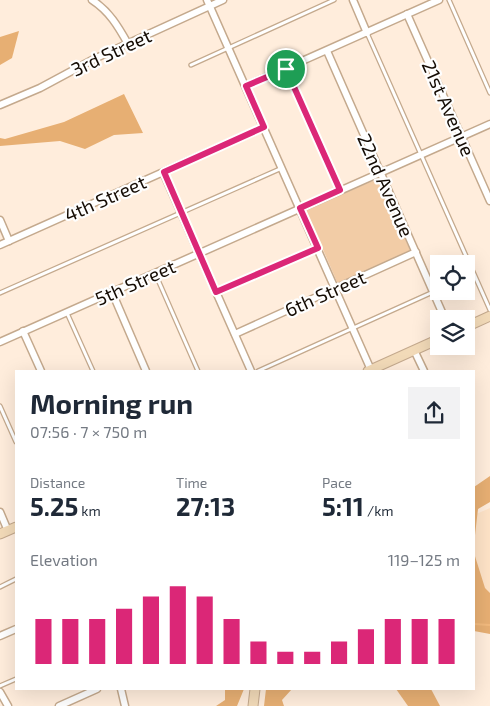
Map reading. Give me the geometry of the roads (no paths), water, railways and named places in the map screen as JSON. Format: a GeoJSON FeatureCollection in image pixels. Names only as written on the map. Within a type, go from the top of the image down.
{"type":"FeatureCollection","features":[{"type":"Feature","properties":{"kind":"street"},"geometry":{"type":"LineString","coordinates":[[92,0],[109,14],[128,44]]}},
{"type":"Feature","properties":{"kind":"street","name":"3rd Street"},"geometry":{"type":"LineString","coordinates":[[0,104],[40,88],[88,62],[209,3],[223,0]]}},
{"type":"Feature","properties":{"kind":"street"},"geometry":{"type":"LineString","coordinates":[[353,0],[367,33]]}},
{"type":"Feature","properties":{"kind":"street"},"geometry":{"type":"LineString","coordinates":[[246,86],[438,0]]}},
{"type":"Feature","properties":{"kind":"street"},"geometry":{"type":"LineString","coordinates":[[209,3],[336,288],[369,370],[430,343]]}},
{"type":"Feature","properties":{"kind":"street","name":"21st Avenue"},"geometry":{"type":"LineString","coordinates":[[407,14],[490,201]]}},
{"type":"Feature","properties":{"kind":"street","name":"22nd Avenue"},"geometry":{"type":"LineString","coordinates":[[327,51],[430,285]]}},
{"type":"Feature","properties":{"kind":"street","name":"5th Street"},"geometry":{"type":"LineString","coordinates":[[0,342],[490,124]]}},
{"type":"Feature","properties":{"kind":"street","name":"4th Street"},"geometry":{"type":"LineString","coordinates":[[0,245],[264,127]]}},
{"type":"Feature","properties":{"kind":"street"},"geometry":{"type":"LineString","coordinates":[[164,172],[251,370]]}},
{"type":"Feature","properties":{"kind":"street"},"geometry":{"type":"LineString","coordinates":[[0,220],[9,241]]}},
{"type":"Feature","properties":{"kind":"street","name":"6th Street"},"geometry":{"type":"LineString","coordinates":[[235,334],[416,252]]}},
{"type":"Feature","properties":{"kind":"street"},"geometry":{"type":"LineString","coordinates":[[112,292],[146,370]]}},
{"type":"Feature","properties":{"kind":"street"},"geometry":{"type":"LineString","coordinates":[[475,323],[490,316]]}},
{"type":"Feature","properties":{"kind":"street"},"geometry":{"type":"LineString","coordinates":[[23,331],[41,370]]}},
{"type":"Feature","properties":{"kind":"street"},"geometry":{"type":"LineString","coordinates":[[414,350],[424,370]]}},
{"type":"Feature","properties":{"kind":"street"},"geometry":{"type":"LineString","coordinates":[[0,512],[8,531]]}},
{"type":"Feature","properties":{"kind":"street"},"geometry":{"type":"LineString","coordinates":[[0,636],[15,629]]}},
{"type":"Feature","properties":{"kind":"street"},"geometry":{"type":"LineString","coordinates":[[59,706],[95,690]]}},
{"type":"Feature","properties":{"kind":"street"},"geometry":{"type":"LineString","coordinates":[[121,690],[125,706]]}},
{"type":"Feature","properties":{"kind":"street"},"geometry":{"type":"LineString","coordinates":[[253,706],[254,690]]}},
{"type":"Feature","properties":{"kind":"street"},"geometry":{"type":"LineString","coordinates":[[0,692],[8,706]]}},
{"type":"Feature","properties":{"kind":"lane"},"geometry":{"type":"LineString","coordinates":[[190,65],[334,0]]}},
{"type":"Feature","properties":{"kind":"lane"},"geometry":{"type":"LineString","coordinates":[[449,0],[490,93]]}},
{"type":"Feature","properties":{"kind":"lane"},"geometry":{"type":"LineString","coordinates":[[367,33],[490,310]]}},
{"type":"Feature","properties":{"kind":"lane"},"geometry":{"type":"LineString","coordinates":[[286,69],[340,190]]}},
{"type":"Feature","properties":{"kind":"lane"},"geometry":{"type":"LineString","coordinates":[[0,293],[282,168]]}},
{"type":"Feature","properties":{"kind":"lane"},"geometry":{"type":"LineString","coordinates":[[216,292],[318,248]]}},
{"type":"Feature","properties":{"kind":"lane"},"geometry":{"type":"LineString","coordinates":[[155,273],[198,370]]}},
{"type":"Feature","properties":{"kind":"lane"},"geometry":{"type":"LineString","coordinates":[[260,370],[430,293]]}},
{"type":"Feature","properties":{"kind":"lane"},"geometry":{"type":"LineString","coordinates":[[67,312],[93,370]]}},
{"type":"Feature","properties":{"kind":"lane"},"geometry":{"type":"LineString","coordinates":[[0,406],[15,440]]}},
{"type":"Feature","properties":{"kind":"lane"},"geometry":{"type":"LineString","coordinates":[[0,587],[15,580]]}},
{"type":"Feature","properties":{"kind":"lane"},"geometry":{"type":"LineString","coordinates":[[0,686],[15,679]]}},
{"type":"Feature","properties":{"kind":"waterway"},"geometry":{"type":"LineString","coordinates":[[475,624],[490,625]]}}]}
